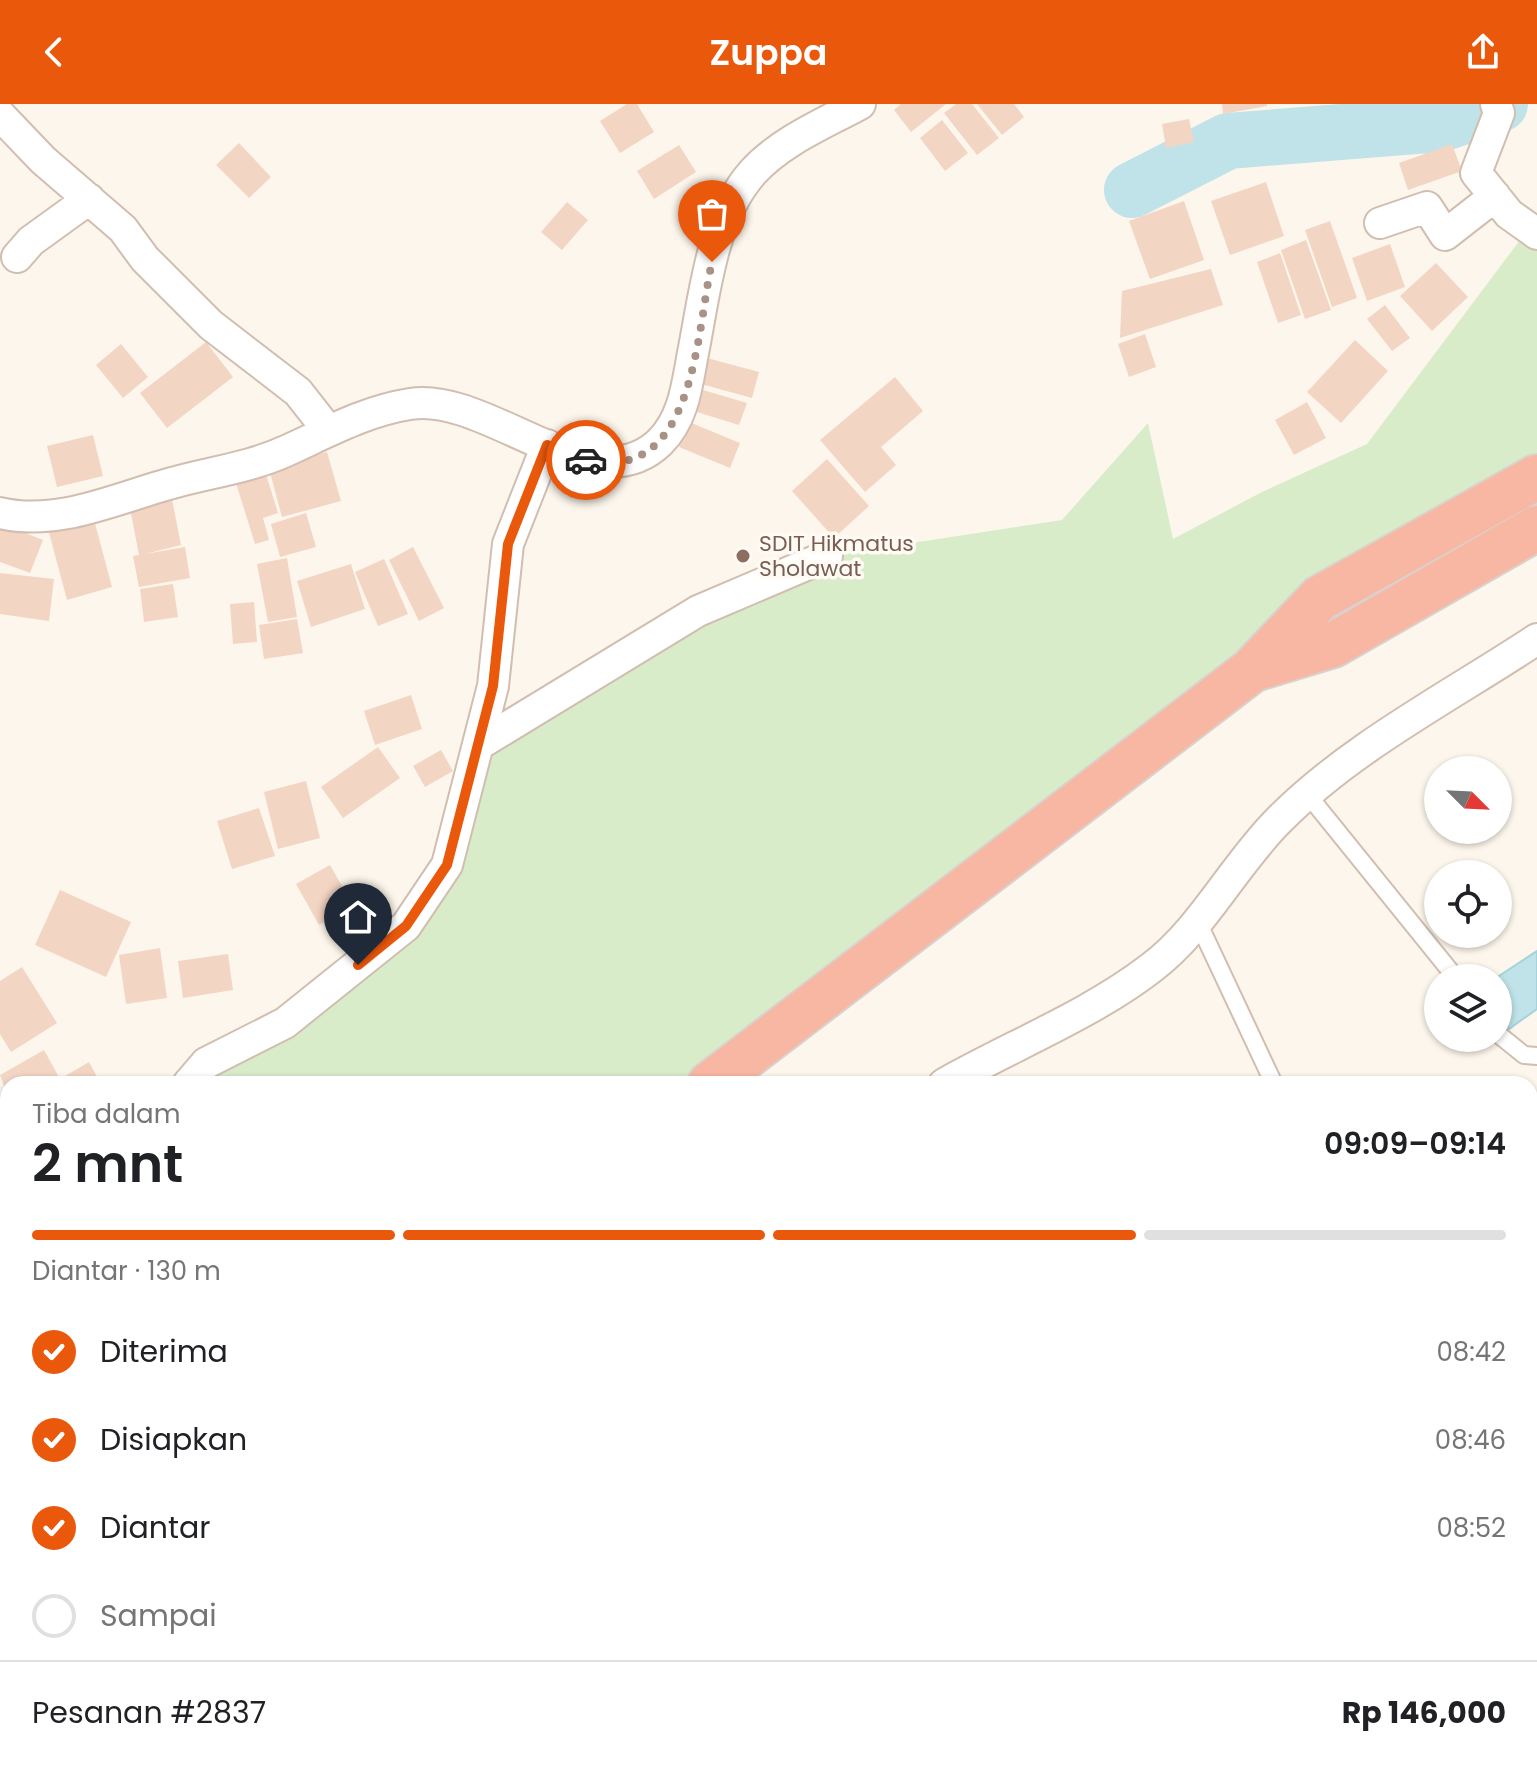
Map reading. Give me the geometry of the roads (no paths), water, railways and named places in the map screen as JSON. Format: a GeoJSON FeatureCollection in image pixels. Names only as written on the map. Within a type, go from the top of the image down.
{"type":"FeatureCollection","features":[{"type":"Feature","properties":{"kind":"highway"},"geometry":{"type":"LineString","coordinates":[[720,1076],[1252,670],[1320,598],[1537,477]]}},
{"type":"Feature","properties":{"kind":"highway"},"geometry":{"type":"LineString","coordinates":[[1252,670],[1333,645],[1537,528]]}},
{"type":"Feature","properties":{"kind":"street"},"geometry":{"type":"LineString","coordinates":[[0,513],[33,519],[86,509],[259,461],[327,429],[411,403],[436,404],[487,418],[574,457],[604,462],[629,459],[658,443],[683,404],[712,262],[728,211],[740,189],[755,170],[778,151],[860,104]]}},
{"type":"Feature","properties":{"kind":"street"},"geometry":{"type":"LineString","coordinates":[[1498,109],[1476,173],[1509,214],[1537,234]]}},
{"type":"Feature","properties":{"kind":"street"},"geometry":{"type":"LineString","coordinates":[[0,115],[43,160],[123,229],[184,299],[236,346],[284,379],[327,429]]}},
{"type":"Feature","properties":{"kind":"street"},"geometry":{"type":"LineString","coordinates":[[1380,223],[1427,207],[1445,235],[1495,196]]}},
{"type":"Feature","properties":{"kind":"street"},"geometry":{"type":"LineString","coordinates":[[17,257],[31,241],[89,199]]}},
{"type":"Feature","properties":{"kind":"street"},"geometry":{"type":"LineString","coordinates":[[195,1076],[206,1063],[285,1023],[406,926],[447,865],[493,686],[508,544],[547,445]]}},
{"type":"Feature","properties":{"kind":"street"},"geometry":{"type":"LineString","coordinates":[[478,745],[698,611],[827,556]]}},
{"type":"Feature","properties":{"kind":"street"},"geometry":{"type":"LineString","coordinates":[[959,1076],[1135,980],[1164,958],[1276,823],[1308,795],[1379,742],[1537,639]]}},
{"type":"Feature","properties":{"kind":"lane"},"geometry":{"type":"LineString","coordinates":[[1308,795],[1445,964]]}},
{"type":"Feature","properties":{"kind":"lane"},"geometry":{"type":"LineString","coordinates":[[1197,920],[1270,1076]]}},
{"type":"Feature","properties":{"kind":"lane"},"geometry":{"type":"LineString","coordinates":[[1512,1045],[1524,1055],[1537,1056]]}},
{"type":"Feature","properties":{"kind":"water"},"geometry":{"type":"Polygon","coordinates":[[[1537,951],[1537,1009],[1512,1027],[1512,967],[1537,951]]]}},
{"type":"Feature","properties":{"kind":"waterway"},"geometry":{"type":"LineString","coordinates":[[1440,104],[1441,124]]}},
{"type":"Feature","properties":{"kind":"waterway"},"geometry":{"type":"LineString","coordinates":[[1132,190],[1228,141],[1441,124],[1500,104]]}},
{"type":"Feature","properties":{"kind":"place","name":"SDIT Hikmatus Sholawat"},"geometry":{"type":"Point","coordinates":[743,556]}}]}
